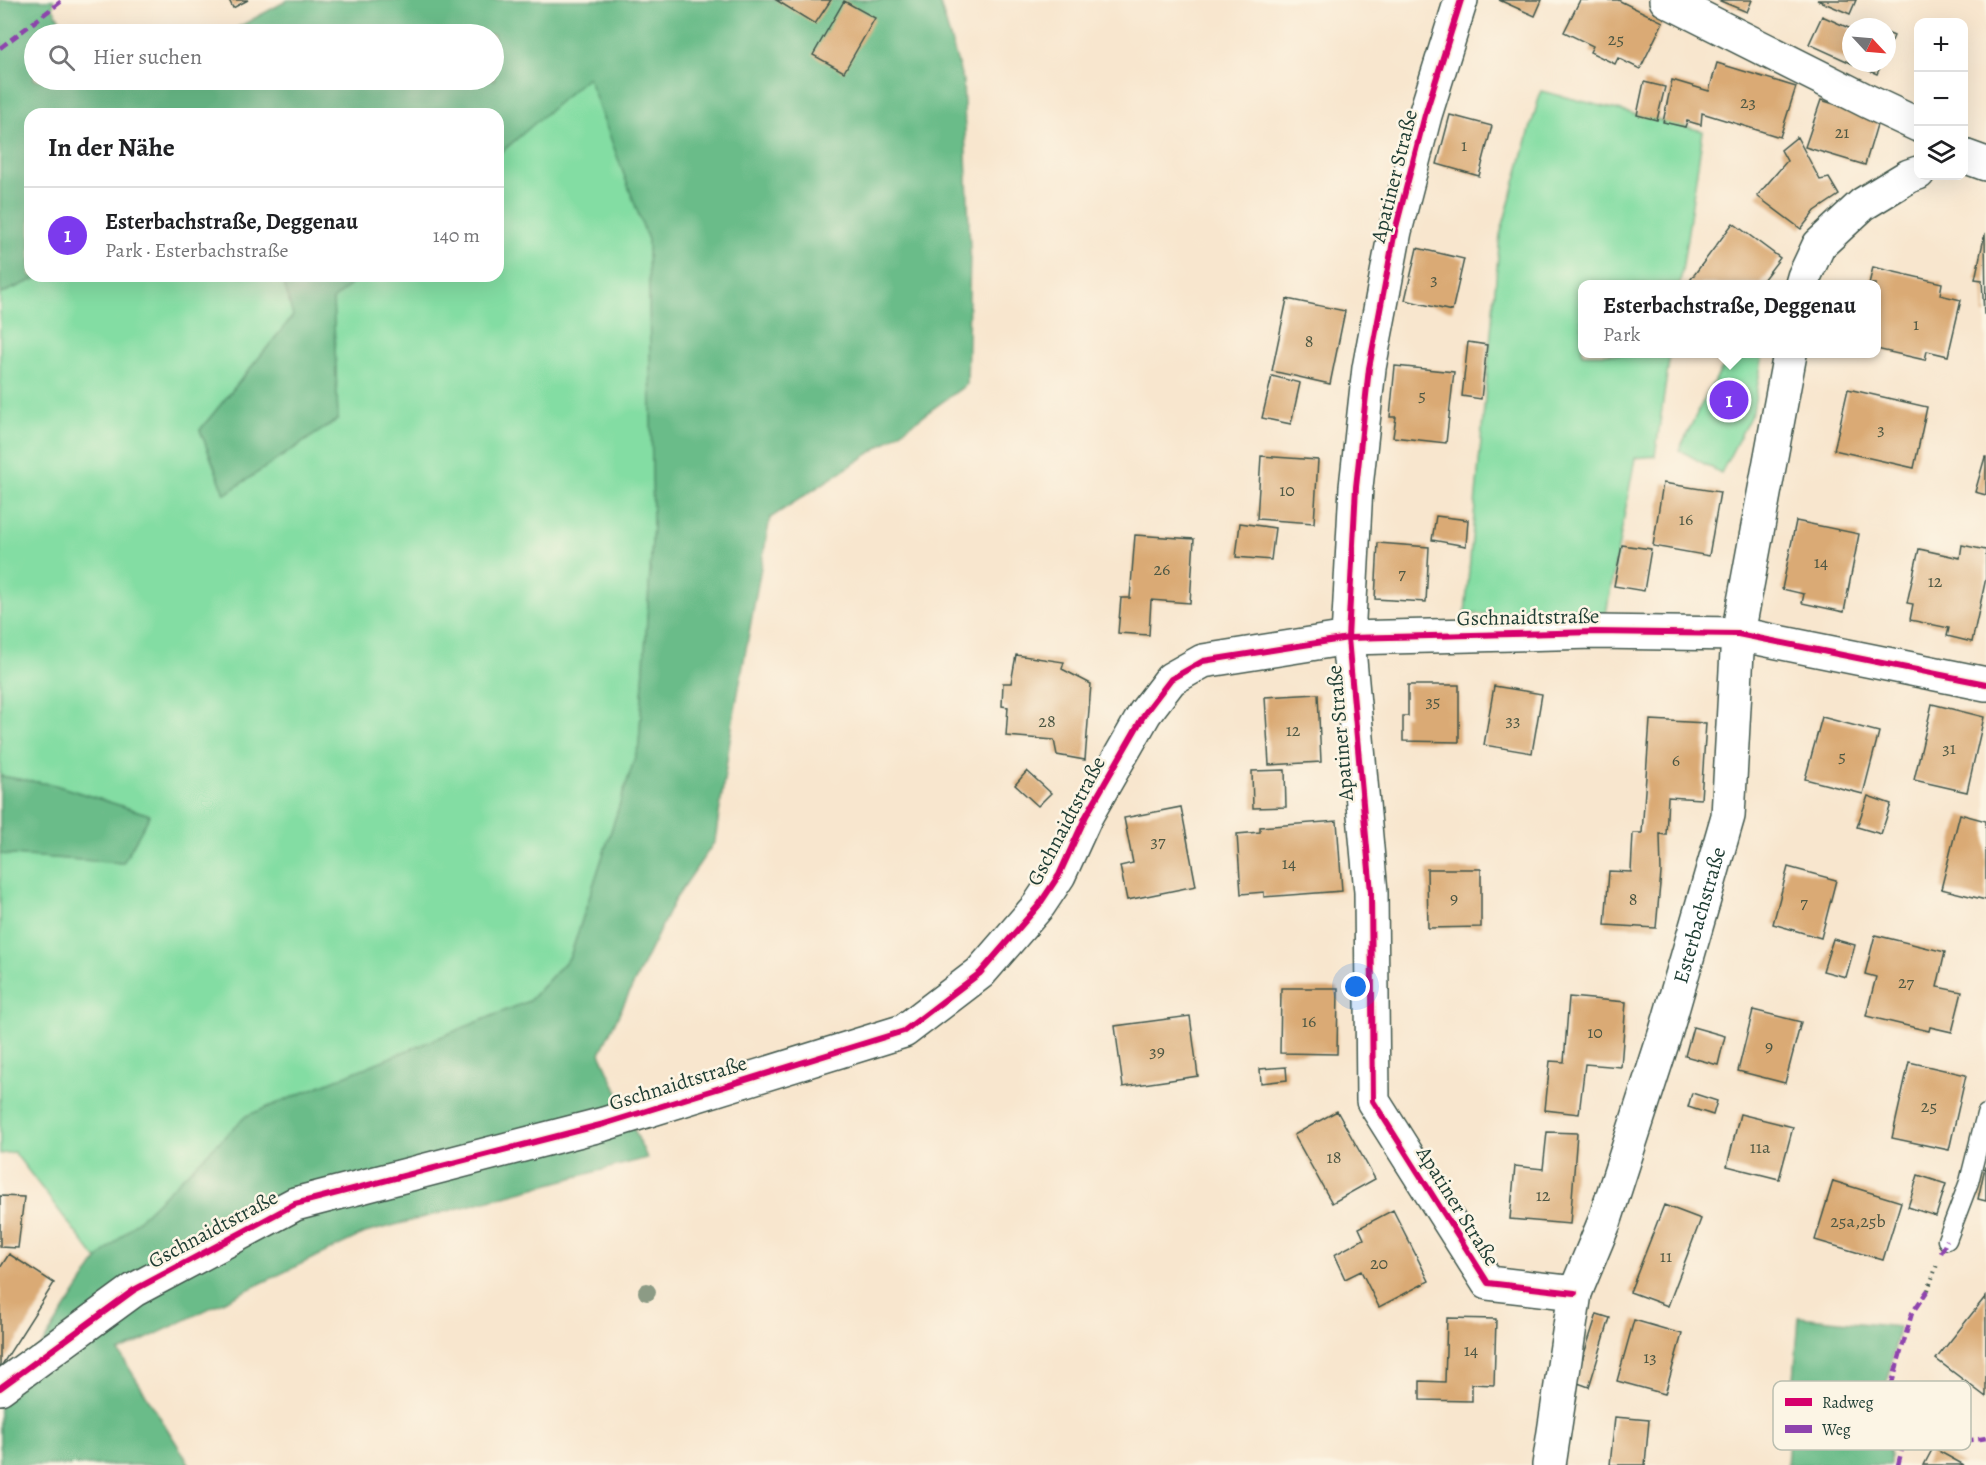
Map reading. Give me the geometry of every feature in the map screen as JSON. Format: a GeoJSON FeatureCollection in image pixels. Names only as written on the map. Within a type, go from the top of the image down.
{"type":"FeatureCollection","features":[{"type":"Feature","properties":{"kind":"street","name":"Apatiner Straße"},"geometry":{"type":"LineString","coordinates":[[1461,0],[1425,115],[1395,231],[1369,368],[1356,487],[1348,638],[1371,892],[1373,1101],[1488,1283],[1575,1293]]}},
{"type":"Feature","properties":{"kind":"street"},"geometry":{"type":"LineString","coordinates":[[1666,0],[1914,123]]}},
{"type":"Feature","properties":{"kind":"street"},"geometry":{"type":"LineString","coordinates":[[1968,157],[1986,164]]}},
{"type":"Feature","properties":{"kind":"street"},"geometry":{"type":"LineString","coordinates":[[1803,280],[1819,245],[1863,204],[1914,174]]}},
{"type":"Feature","properties":{"kind":"street","name":"Esterbachstraße"},"geometry":{"type":"LineString","coordinates":[[1549,1465],[1575,1293],[1604,1223],[1666,1031],[1728,816],[1738,634],[1789,358]]}},
{"type":"Feature","properties":{"kind":"street","name":"Gschnaidtstraße"},"geometry":{"type":"LineString","coordinates":[[0,1388],[134,1290],[295,1204],[604,1124],[904,1031],[980,973],[1039,905],[1059,875],[1086,816],[1139,723],[1171,679],[1203,662],[1348,638],[1594,632],[1738,634],[1986,684]]}},
{"type":"Feature","properties":{"kind":"lane"},"geometry":{"type":"LineString","coordinates":[[1944,1247],[1969,1182],[1986,1114]]}},
{"type":"Feature","properties":{"kind":"path"},"geometry":{"type":"LineString","coordinates":[[1928,1290],[1944,1247]]}},
{"type":"Feature","properties":{"kind":"green space"},"geometry":{"type":"Polygon","coordinates":[[[0,0],[54,0],[53,8],[62,24],[24,24],[24,90],[504,90],[504,24],[244,24],[288,0],[939,0],[963,81],[970,250],[967,384],[884,444],[770,518],[733,720],[715,841],[674,901],[600,1053],[647,1158],[365,1233],[119,1352],[190,1465],[0,1465],[0,1398],[16,1385],[97,1260],[246,1116],[529,1001],[570,957],[639,745],[653,525],[648,240],[588,77],[504,150],[504,108],[24,108],[24,282],[28,282],[0,294],[0,0]]]}},
{"type":"Feature","properties":{"kind":"green space"},"geometry":{"type":"Polygon","coordinates":[[[588,76],[648,240],[653,525],[639,745],[570,957],[529,1001],[247,1116],[97,1260],[14,1152],[0,1154],[0,854],[123,863],[150,815],[55,785],[0,776],[0,294],[28,282],[284,282],[293,316],[200,430],[225,494],[338,419],[333,300],[353,282],[504,282],[504,150],[588,76]]]}},
{"type":"Feature","properties":{"kind":"green space"},"geometry":{"type":"Polygon","coordinates":[[[1541,91],[1703,131],[1681,280],[1578,280],[1578,358],[1669,358],[1655,456],[1635,458],[1606,614],[1465,614],[1500,235],[1541,91]]]}},
{"type":"Feature","properties":{"kind":"green space"},"geometry":{"type":"Polygon","coordinates":[[[284,282],[353,282],[333,300],[338,419],[225,494],[200,430],[293,316],[284,282]]]}},
{"type":"Feature","properties":{"kind":"green space"},"geometry":{"type":"Polygon","coordinates":[[[1729,358],[1762,358],[1753,411],[1721,473],[1679,450],[1709,389],[1729,358]]]}},
{"type":"Feature","properties":{"kind":"green space"},"geometry":{"type":"Polygon","coordinates":[[[0,776],[55,785],[150,815],[123,863],[0,854],[0,776]]]}},
{"type":"Feature","properties":{"kind":"green space"},"geometry":{"type":"Polygon","coordinates":[[[1799,1317],[1899,1327],[1888,1381],[1794,1381],[1799,1317]]]}},
{"type":"Feature","properties":{"kind":"green space"},"geometry":{"type":"Polygon","coordinates":[[[1788,1450],[1889,1450],[1890,1455],[1890,1465],[1787,1465],[1788,1450]]]}},
{"type":"Feature","properties":{"kind":"building"},"geometry":{"type":"Polygon","coordinates":[[[229,0],[248,0],[233,8],[229,0]]]}},
{"type":"Feature","properties":{"kind":"building"},"geometry":{"type":"Polygon","coordinates":[[[776,0],[831,0],[815,24],[776,0]]]}},
{"type":"Feature","properties":{"kind":"building"},"geometry":{"type":"Polygon","coordinates":[[[1499,0],[1542,0],[1535,16],[1499,0]]]}},
{"type":"Feature","properties":{"kind":"building"},"geometry":{"type":"Polygon","coordinates":[[[1580,0],[1618,0],[1663,22],[1640,69],[1618,58],[1615,64],[1590,52],[1593,46],[1564,32],[1580,0]]]}},
{"type":"Feature","properties":{"kind":"building"},"geometry":{"type":"Polygon","coordinates":[[[1718,0],[1752,0],[1747,12],[1718,0]]]}},
{"type":"Feature","properties":{"kind":"building"},"geometry":{"type":"Polygon","coordinates":[[[1817,0],[1856,0],[1850,14],[1817,0]]]}},
{"type":"Feature","properties":{"kind":"building"},"geometry":{"type":"Polygon","coordinates":[[[844,1],[875,18],[844,72],[813,55],[844,1]]]}},
{"type":"Feature","properties":{"kind":"building"},"geometry":{"type":"Polygon","coordinates":[[[1822,16],[1842,25],[1842,59],[1809,44],[1822,16]]]}},
{"type":"Feature","properties":{"kind":"building"},"geometry":{"type":"Polygon","coordinates":[[[1717,63],[1796,87],[1780,137],[1702,113],[1701,125],[1687,121],[1685,127],[1663,122],[1672,80],[1709,91],[1717,63]]]}},
{"type":"Feature","properties":{"kind":"building"},"geometry":{"type":"Polygon","coordinates":[[[1644,82],[1665,87],[1657,120],[1637,115],[1644,82]]]}},
{"type":"Feature","properties":{"kind":"building"},"geometry":{"type":"Polygon","coordinates":[[[1821,100],[1879,118],[1865,165],[1805,147],[1821,100]]]}},
{"type":"Feature","properties":{"kind":"building"},"geometry":{"type":"Polygon","coordinates":[[[1450,115],[1492,126],[1479,176],[1437,164],[1450,115]]]}},
{"type":"Feature","properties":{"kind":"building"},"geometry":{"type":"Polygon","coordinates":[[[1797,137],[1820,180],[1829,178],[1839,195],[1815,211],[1801,229],[1757,196],[1787,161],[1781,150],[1797,137]]]}},
{"type":"Feature","properties":{"kind":"building"},"geometry":{"type":"Polygon","coordinates":[[[1733,223],[1780,258],[1763,280],[1690,280],[1733,223]]]}},
{"type":"Feature","properties":{"kind":"building"},"geometry":{"type":"Polygon","coordinates":[[[1985,233],[1986,314],[1984,314],[1982,280],[1975,279],[1985,233]]]}},
{"type":"Feature","properties":{"kind":"building"},"geometry":{"type":"Polygon","coordinates":[[[1417,248],[1464,259],[1452,311],[1405,300],[1417,248]]]}},
{"type":"Feature","properties":{"kind":"building"},"geometry":{"type":"Polygon","coordinates":[[[1873,267],[1942,283],[1940,295],[1961,300],[1948,356],[1927,351],[1925,360],[1881,350],[1881,280],[1870,280],[1873,267]]]}},
{"type":"Feature","properties":{"kind":"building"},"geometry":{"type":"Polygon","coordinates":[[[1287,299],[1345,311],[1330,384],[1272,371],[1287,299]]]}},
{"type":"Feature","properties":{"kind":"building"},"geometry":{"type":"Polygon","coordinates":[[[1468,342],[1487,345],[1481,399],[1462,396],[1468,342]]]}},
{"type":"Feature","properties":{"kind":"building"},"geometry":{"type":"Polygon","coordinates":[[[1395,366],[1454,372],[1446,443],[1393,437],[1396,417],[1390,417],[1395,366]]]}},
{"type":"Feature","properties":{"kind":"building"},"geometry":{"type":"Polygon","coordinates":[[[1272,376],[1300,383],[1291,424],[1262,418],[1272,376]]]}},
{"type":"Feature","properties":{"kind":"building"},"geometry":{"type":"Polygon","coordinates":[[[1848,389],[1927,407],[1914,468],[1834,450],[1848,389]]]}},
{"type":"Feature","properties":{"kind":"building"},"geometry":{"type":"Polygon","coordinates":[[[1261,456],[1318,460],[1314,523],[1257,519],[1261,456]]]}},
{"type":"Feature","properties":{"kind":"building"},"geometry":{"type":"Polygon","coordinates":[[[1986,457],[1986,495],[1975,492],[1986,457]]]}},
{"type":"Feature","properties":{"kind":"building"},"geometry":{"type":"Polygon","coordinates":[[[1663,483],[1720,492],[1709,556],[1653,546],[1663,483]]]}},
{"type":"Feature","properties":{"kind":"building"},"geometry":{"type":"Polygon","coordinates":[[[1436,516],[1468,520],[1466,546],[1432,540],[1436,516]]]}},
{"type":"Feature","properties":{"kind":"building"},"geometry":{"type":"Polygon","coordinates":[[[1796,521],[1859,534],[1844,612],[1802,603],[1804,594],[1782,589],[1796,521]]]}},
{"type":"Feature","properties":{"kind":"building"},"geometry":{"type":"Polygon","coordinates":[[[1240,523],[1275,528],[1271,560],[1236,557],[1240,523]]]}},
{"type":"Feature","properties":{"kind":"building"},"geometry":{"type":"Polygon","coordinates":[[[1135,535],[1194,539],[1190,603],[1151,600],[1149,635],[1118,633],[1121,598],[1130,598],[1135,535]]]}},
{"type":"Feature","properties":{"kind":"building"},"geometry":{"type":"Polygon","coordinates":[[[1378,543],[1429,547],[1426,602],[1375,599],[1378,543]]]}},
{"type":"Feature","properties":{"kind":"building"},"geometry":{"type":"Polygon","coordinates":[[[1622,545],[1651,549],[1644,591],[1614,586],[1622,545]]]}},
{"type":"Feature","properties":{"kind":"building"},"geometry":{"type":"Polygon","coordinates":[[[1962,545],[1986,550],[1986,578],[1972,642],[1947,636],[1949,628],[1910,620],[1913,604],[1907,603],[1919,549],[1960,558],[1962,545]]]}},
{"type":"Feature","properties":{"kind":"building"},"geometry":{"type":"Polygon","coordinates":[[[1016,655],[1064,662],[1062,669],[1091,684],[1085,760],[1057,755],[1054,740],[1006,736],[1008,707],[1002,706],[1003,683],[1011,683],[1016,655]]]}},
{"type":"Feature","properties":{"kind":"building"},"geometry":{"type":"Polygon","coordinates":[[[1408,685],[1459,685],[1459,742],[1403,741],[1403,716],[1408,716],[1408,685]]]}},
{"type":"Feature","properties":{"kind":"building"},"geometry":{"type":"Polygon","coordinates":[[[1494,686],[1542,694],[1532,753],[1484,745],[1494,686]]]}},
{"type":"Feature","properties":{"kind":"building"},"geometry":{"type":"Polygon","coordinates":[[[1318,694],[1321,762],[1269,765],[1265,697],[1318,694]]]}},
{"type":"Feature","properties":{"kind":"building"},"geometry":{"type":"Polygon","coordinates":[[[1932,704],[1984,717],[1967,792],[1914,780],[1932,704]]]}},
{"type":"Feature","properties":{"kind":"building"},"geometry":{"type":"Polygon","coordinates":[[[1822,717],[1879,732],[1863,794],[1805,779],[1822,717]]]}},
{"type":"Feature","properties":{"kind":"building"},"geometry":{"type":"Polygon","coordinates":[[[1650,720],[1706,723],[1701,799],[1668,797],[1666,835],[1660,834],[1661,873],[1656,928],[1605,925],[1609,871],[1631,872],[1633,833],[1642,833],[1650,720]]]}},
{"type":"Feature","properties":{"kind":"building"},"geometry":{"type":"Polygon","coordinates":[[[1285,770],[1286,807],[1253,808],[1252,771],[1285,770]]]}},
{"type":"Feature","properties":{"kind":"building"},"geometry":{"type":"Polygon","coordinates":[[[1027,771],[1051,793],[1038,806],[1015,785],[1027,771]]]}},
{"type":"Feature","properties":{"kind":"building"},"geometry":{"type":"Polygon","coordinates":[[[1868,796],[1891,804],[1881,834],[1857,827],[1868,796]]]}},
{"type":"Feature","properties":{"kind":"building"},"geometry":{"type":"Polygon","coordinates":[[[1181,807],[1196,886],[1127,900],[1120,866],[1133,863],[1124,818],[1181,807]]]}},
{"type":"Feature","properties":{"kind":"building"},"geometry":{"type":"Polygon","coordinates":[[[1960,814],[1986,821],[1986,900],[1941,889],[1960,814]]]}},
{"type":"Feature","properties":{"kind":"building"},"geometry":{"type":"Polygon","coordinates":[[[1337,821],[1342,891],[1264,897],[1264,892],[1241,894],[1237,834],[1260,832],[1260,827],[1337,821]]]}},
{"type":"Feature","properties":{"kind":"building"},"geometry":{"type":"Polygon","coordinates":[[[1788,867],[1836,880],[1821,938],[1773,924],[1788,867]]]}},
{"type":"Feature","properties":{"kind":"building"},"geometry":{"type":"Polygon","coordinates":[[[1427,869],[1481,869],[1481,927],[1428,928],[1427,869]]]}},
{"type":"Feature","properties":{"kind":"building"},"geometry":{"type":"Polygon","coordinates":[[[1875,935],[1945,952],[1937,987],[1962,992],[1952,1032],[1930,1027],[1929,1031],[1866,1016],[1876,977],[1865,974],[1875,935]]]}},
{"type":"Feature","properties":{"kind":"building"},"geometry":{"type":"Polygon","coordinates":[[[1833,939],[1855,945],[1846,977],[1823,971],[1833,939]]]}},
{"type":"Feature","properties":{"kind":"building"},"geometry":{"type":"Polygon","coordinates":[[[1281,988],[1338,988],[1337,1054],[1280,1053],[1281,988]]]}},
{"type":"Feature","properties":{"kind":"building"},"geometry":{"type":"Polygon","coordinates":[[[1569,997],[1626,1002],[1621,1067],[1585,1064],[1579,1114],[1545,1110],[1550,1061],[1564,1062],[1569,997]]]}},
{"type":"Feature","properties":{"kind":"building"},"geometry":{"type":"Polygon","coordinates":[[[1753,1010],[1801,1022],[1785,1083],[1738,1071],[1753,1010]]]}},
{"type":"Feature","properties":{"kind":"building"},"geometry":{"type":"Polygon","coordinates":[[[1190,1016],[1198,1076],[1123,1087],[1115,1026],[1190,1016]]]}},
{"type":"Feature","properties":{"kind":"building"},"geometry":{"type":"Polygon","coordinates":[[[1693,1027],[1725,1036],[1718,1065],[1685,1056],[1693,1027]]]}},
{"type":"Feature","properties":{"kind":"building"},"geometry":{"type":"Polygon","coordinates":[[[1909,1062],[1966,1075],[1949,1150],[1892,1138],[1909,1062]]]}},
{"type":"Feature","properties":{"kind":"building"},"geometry":{"type":"Polygon","coordinates":[[[1286,1067],[1287,1080],[1261,1083],[1260,1069],[1286,1067]]]}},
{"type":"Feature","properties":{"kind":"building"},"geometry":{"type":"Polygon","coordinates":[[[1692,1093],[1717,1101],[1713,1115],[1688,1107],[1692,1093]]]}},
{"type":"Feature","properties":{"kind":"building"},"geometry":{"type":"Polygon","coordinates":[[[1337,1111],[1375,1179],[1332,1203],[1294,1135],[1337,1111]]]}},
{"type":"Feature","properties":{"kind":"building"},"geometry":{"type":"Polygon","coordinates":[[[1740,1114],[1793,1127],[1779,1179],[1727,1166],[1740,1114]]]}},
{"type":"Feature","properties":{"kind":"building"},"geometry":{"type":"Polygon","coordinates":[[[1547,1132],[1577,1133],[1570,1224],[1510,1219],[1515,1166],[1543,1169],[1547,1132]]]}},
{"type":"Feature","properties":{"kind":"building"},"geometry":{"type":"Polygon","coordinates":[[[1986,1167],[1986,1201],[1978,1199],[1986,1167]]]}},
{"type":"Feature","properties":{"kind":"building"},"geometry":{"type":"Polygon","coordinates":[[[1918,1175],[1946,1184],[1936,1216],[1908,1207],[1918,1175]]]}},
{"type":"Feature","properties":{"kind":"building"},"geometry":{"type":"Polygon","coordinates":[[[1833,1181],[1901,1202],[1883,1260],[1815,1240],[1833,1181]]]}},
{"type":"Feature","properties":{"kind":"building"},"geometry":{"type":"Polygon","coordinates":[[[0,1196],[24,1197],[18,1248],[0,1247],[0,1196]]]}},
{"type":"Feature","properties":{"kind":"building"},"geometry":{"type":"Polygon","coordinates":[[[1664,1205],[1701,1219],[1668,1306],[1630,1292],[1664,1205]]]}},
{"type":"Feature","properties":{"kind":"building"},"geometry":{"type":"Polygon","coordinates":[[[1393,1210],[1429,1281],[1379,1307],[1361,1271],[1345,1279],[1334,1255],[1364,1239],[1359,1228],[1393,1210]]]}},
{"type":"Feature","properties":{"kind":"building"},"geometry":{"type":"Polygon","coordinates":[[[9,1254],[54,1283],[0,1368],[0,1268],[9,1254]]]}},
{"type":"Feature","properties":{"kind":"building"},"geometry":{"type":"Polygon","coordinates":[[[1986,1296],[1986,1397],[1971,1386],[1971,1381],[1965,1381],[1936,1359],[1986,1296]]]}},
{"type":"Feature","properties":{"kind":"building"},"geometry":{"type":"Polygon","coordinates":[[[1597,1314],[1610,1318],[1589,1387],[1575,1382],[1597,1314]]]}},
{"type":"Feature","properties":{"kind":"building"},"geometry":{"type":"Polygon","coordinates":[[[1447,1318],[1496,1319],[1494,1385],[1472,1384],[1472,1401],[1420,1400],[1420,1381],[1445,1382],[1447,1318]]]}},
{"type":"Feature","properties":{"kind":"building"},"geometry":{"type":"Polygon","coordinates":[[[1634,1320],[1682,1334],[1665,1394],[1617,1381],[1634,1320]]]}},
{"type":"Feature","properties":{"kind":"building"},"geometry":{"type":"Polygon","coordinates":[[[1615,1417],[1649,1420],[1645,1465],[1610,1465],[1615,1417]]]}},
{"type":"Feature","properties":{"kind":"building"},"geometry":{"type":"Polygon","coordinates":[[[1932,1450],[1937,1450],[1964,1465],[1924,1465],[1932,1450]]]}},
{"type":"Feature","properties":{"kind":"marked path"},"geometry":{"type":"LineString","coordinates":[[32,24],[63,0]]}},
{"type":"Feature","properties":{"kind":"marked path"},"geometry":{"type":"LineString","coordinates":[[0,48],[24,30]]}},
{"type":"Feature","properties":{"kind":"marked path"},"geometry":{"type":"LineString","coordinates":[[1941,1253],[1947,1240]]}},
{"type":"Feature","properties":{"kind":"marked path"},"geometry":{"type":"LineString","coordinates":[[1893,1381],[1912,1313],[1928,1290]]}},
{"type":"Feature","properties":{"kind":"marked path"},"geometry":{"type":"LineString","coordinates":[[1971,1440],[1986,1438]]}},
{"type":"Feature","properties":{"kind":"marked path"},"geometry":{"type":"LineString","coordinates":[[1898,1465],[1902,1450]]}},
{"type":"Feature","properties":{"kind":"cycle path"},"geometry":{"type":"LineString","coordinates":[[1461,0],[1425,115],[1395,231],[1369,368],[1356,487],[1348,638],[1371,892],[1373,1101],[1488,1283],[1575,1293]]}},
{"type":"Feature","properties":{"kind":"cycle path"},"geometry":{"type":"LineString","coordinates":[[0,1388],[134,1290],[295,1204],[604,1124],[904,1031],[980,973],[1039,905],[1059,875],[1086,816],[1145,713],[1171,679],[1203,661],[1348,638],[1595,632],[1738,634],[1986,684]]}},
{"type":"Feature","properties":{"kind":"place","name":"Esterbachstraße, Deggenau"},"geometry":{"type":"Point","coordinates":[1729,400]}}]}
